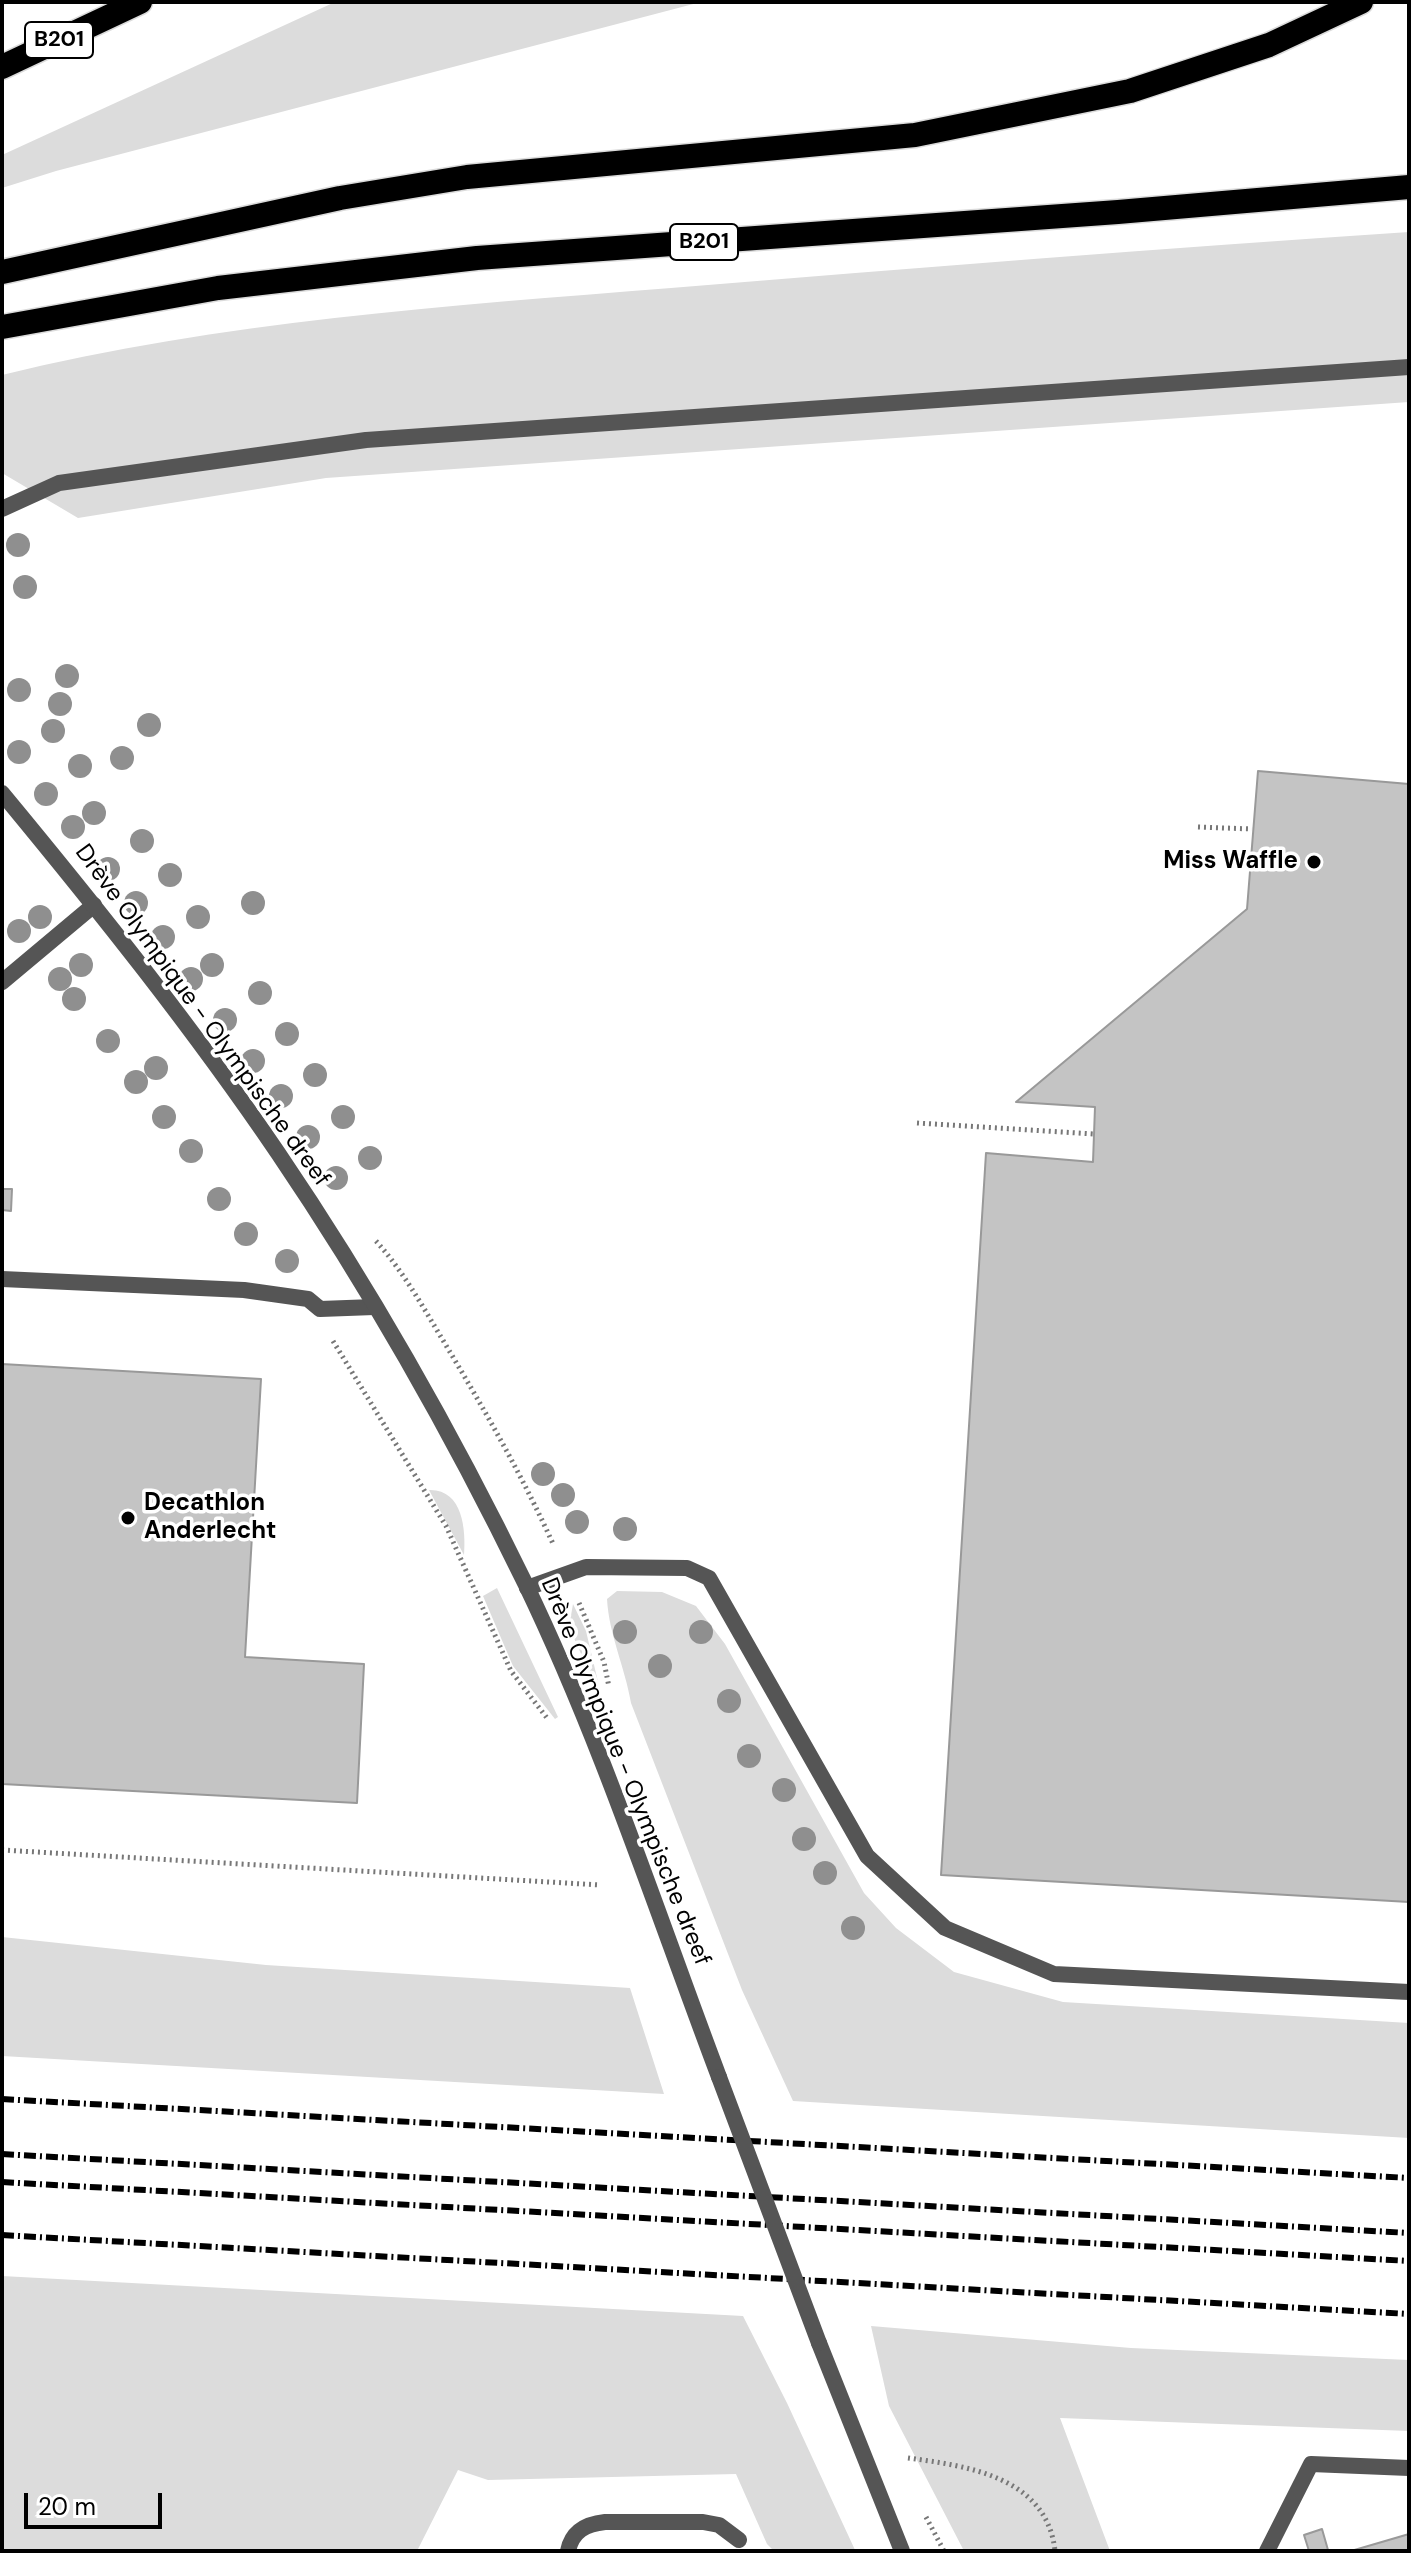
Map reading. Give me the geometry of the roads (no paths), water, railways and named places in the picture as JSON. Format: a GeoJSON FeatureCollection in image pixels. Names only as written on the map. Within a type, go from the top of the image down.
{"type":"FeatureCollection","features":[{"type":"Feature","properties":{"kind":"highway","name":"B201"},"geometry":{"type":"LineString","coordinates":[[2,67],[140,2]]}},
{"type":"Feature","properties":{"kind":"highway"},"geometry":{"type":"LineString","coordinates":[[2,272],[340,198],[467,177],[915,135],[1130,91],[1269,45],[1361,2]]}},
{"type":"Feature","properties":{"kind":"highway","name":"B201"},"geometry":{"type":"LineString","coordinates":[[2,327],[218,288],[477,258],[1118,212],[1409,187]]}},
{"type":"Feature","properties":{"kind":"street"},"geometry":{"type":"LineString","coordinates":[[2,509],[59,483],[366,440],[1409,367]]}},
{"type":"Feature","properties":{"kind":"street","name":"Drève Olympique - Olympische dreef"},"geometry":{"type":"LineString","coordinates":[[2,793],[94,905],[277,1152],[374,1307],[478,1488],[568,1680],[819,2343],[902,2551]]}},
{"type":"Feature","properties":{"kind":"street"},"geometry":{"type":"LineString","coordinates":[[2,982],[94,905]]}},
{"type":"Feature","properties":{"kind":"street"},"geometry":{"type":"LineString","coordinates":[[2,1279],[244,1290],[308,1299],[320,1309],[374,1307]]}},
{"type":"Feature","properties":{"kind":"street"},"geometry":{"type":"LineString","coordinates":[[527,1588],[586,1567],[687,1568],[709,1578],[867,1856],[945,1928],[1054,1974],[1409,1992]]}},
{"type":"Feature","properties":{"kind":"street"},"geometry":{"type":"LineString","coordinates":[[1267,2551],[1311,2464],[1409,2468]]}},
{"type":"Feature","properties":{"kind":"street"},"geometry":{"type":"LineString","coordinates":[[568,2551],[577,2532],[590,2523],[605,2522],[703,2522],[719,2525],[739,2540]]}},
{"type":"Feature","properties":{"kind":"railway"},"geometry":{"type":"LineString","coordinates":[[2,2099],[1409,2178]]}},
{"type":"Feature","properties":{"kind":"railway"},"geometry":{"type":"LineString","coordinates":[[2,2154],[1409,2233]]}},
{"type":"Feature","properties":{"kind":"railway"},"geometry":{"type":"LineString","coordinates":[[2,2182],[1409,2261]]}},
{"type":"Feature","properties":{"kind":"railway"},"geometry":{"type":"LineString","coordinates":[[2,2235],[1409,2314]]}},
{"type":"Feature","properties":{"kind":"place","name":"Miss Waffle"},"geometry":{"type":"Point","coordinates":[1314,862]}},
{"type":"Feature","properties":{"kind":"place","name":"Decathlon Anderlecht"},"geometry":{"type":"Point","coordinates":[128,1518]}}]}
